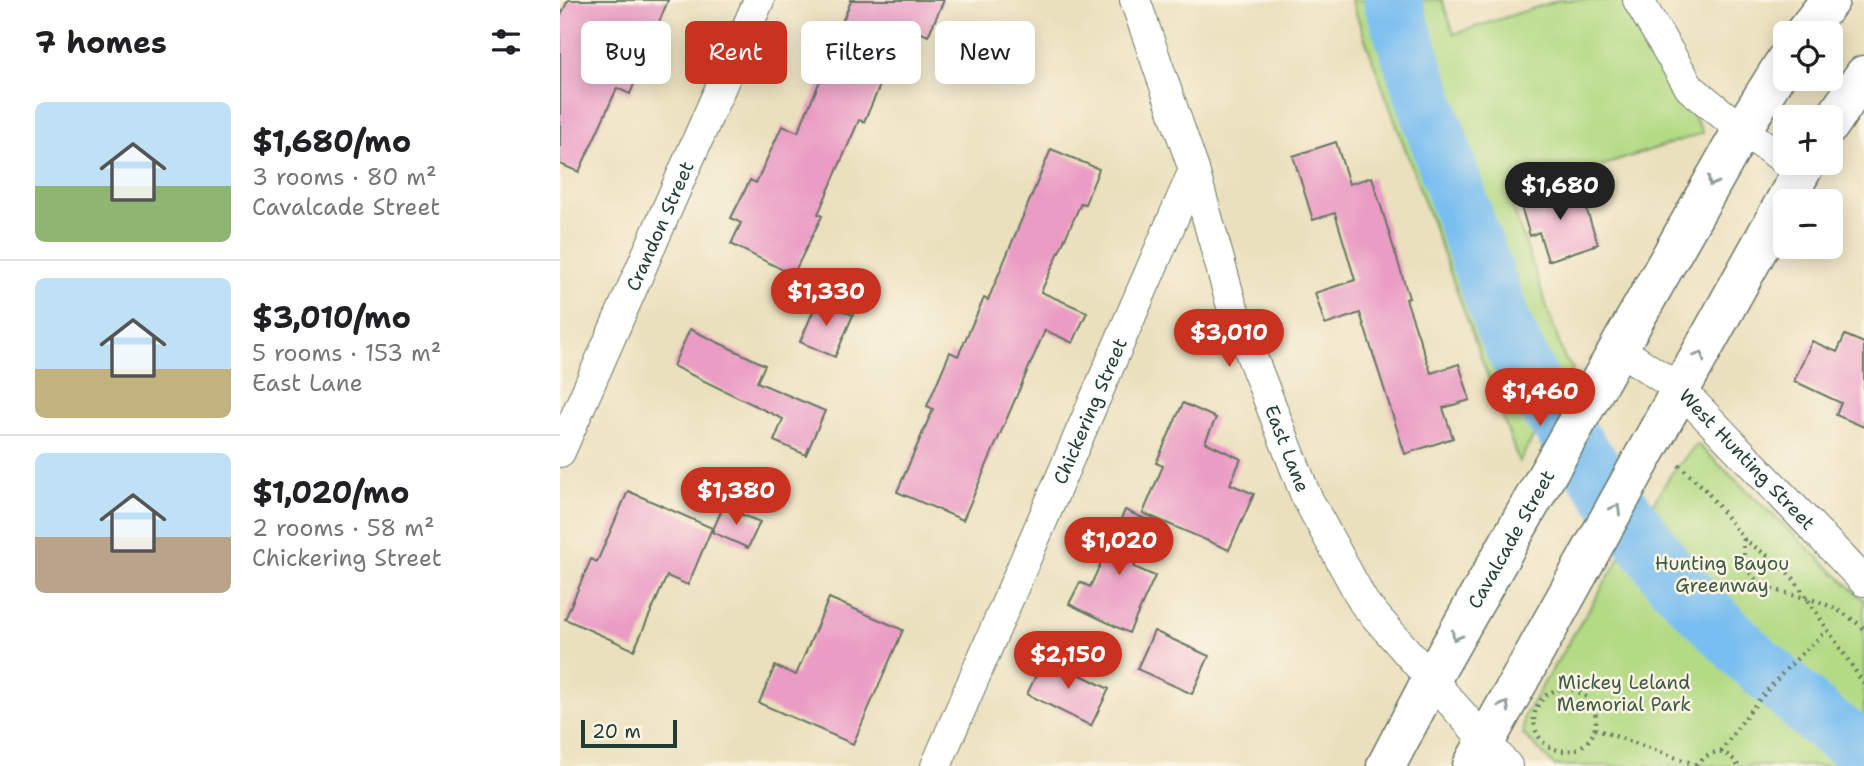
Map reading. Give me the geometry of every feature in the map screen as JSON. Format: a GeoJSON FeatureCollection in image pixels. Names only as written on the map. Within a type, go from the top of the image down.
{"type":"FeatureCollection","features":[{"type":"Feature","properties":{"kind":"main road"},"geometry":{"type":"LineString","coordinates":[[1813,21],[1830,0]]}},
{"type":"Feature","properties":{"kind":"main road"},"geometry":{"type":"LineString","coordinates":[[1843,106],[1864,75]]}},
{"type":"Feature","properties":{"kind":"main road","name":"Cavalcade Street"},"geometry":{"type":"LineString","coordinates":[[1386,766],[1538,491],[1742,130],[1773,80]]}},
{"type":"Feature","properties":{"kind":"main road"},"geometry":{"type":"LineString","coordinates":[[1488,758],[1587,559],[1659,460],[1682,391],[1790,175]]}},
{"type":"Feature","properties":{"kind":"street","name":"Crandon Street"},"geometry":{"type":"LineString","coordinates":[[560,453],[759,0]]}},
{"type":"Feature","properties":{"kind":"street","name":"East Lane"},"geometry":{"type":"LineString","coordinates":[[1135,0],[1194,170],[1231,303],[1306,496],[1364,603],[1432,680],[1488,758]]}},
{"type":"Feature","properties":{"kind":"street"},"geometry":{"type":"LineString","coordinates":[[1638,0],[1690,88],[1742,130],[1773,150]]}},
{"type":"Feature","properties":{"kind":"street","name":"Chickering Street"},"geometry":{"type":"LineString","coordinates":[[936,766],[1194,170]]}},
{"type":"Feature","properties":{"kind":"street","name":"West Hunting Street"},"geometry":{"type":"LineString","coordinates":[[1619,349],[1682,391],[1864,581]]}},
{"type":"Feature","properties":{"kind":"path"},"geometry":{"type":"LineString","coordinates":[[1659,460],[1703,487],[1744,539],[1794,579],[1864,684]]}},
{"type":"Feature","properties":{"kind":"path"},"geometry":{"type":"LineString","coordinates":[[1744,539],[1744,561],[1751,574],[1762,583],[1780,593],[1807,598],[1838,610],[1864,629]]}},
{"type":"Feature","properties":{"kind":"path"},"geometry":{"type":"LineString","coordinates":[[1721,752],[1752,708],[1827,631]]}},
{"type":"Feature","properties":{"kind":"path"},"geometry":{"type":"LineString","coordinates":[[1559,690],[1574,690],[1586,697],[1594,709],[1597,721],[1595,729],[1583,746],[1573,751],[1559,751],[1548,747],[1538,736],[1535,716],[1539,703],[1559,690]]}},
{"type":"Feature","properties":{"kind":"path"},"geometry":{"type":"LineString","coordinates":[[1595,729],[1697,766],[1708,754],[1721,752],[1735,759],[1738,766]]}},
{"type":"Feature","properties":{"kind":"green space"},"geometry":{"type":"Polygon","coordinates":[[[1351,0],[1442,0],[1454,34],[1559,0],[1629,0],[1703,133],[1509,196],[1564,357],[1573,369],[1519,462],[1351,0]]]}},
{"type":"Feature","properties":{"kind":"green space"},"geometry":{"type":"Polygon","coordinates":[[[1697,444],[1864,600],[1864,766],[1555,766],[1523,734],[1524,716],[1671,474],[1697,444]]]}},
{"type":"Feature","properties":{"kind":"building"},"geometry":{"type":"Polygon","coordinates":[[[568,0],[668,0],[660,21],[581,21],[581,84],[634,84],[630,94],[617,88],[579,172],[560,164],[560,17],[568,0]]]}},
{"type":"Feature","properties":{"kind":"building"},"geometry":{"type":"Polygon","coordinates":[[[849,0],[944,0],[928,36],[921,33],[921,21],[843,21],[851,1],[849,0]]]}},
{"type":"Feature","properties":{"kind":"building"},"geometry":{"type":"Polygon","coordinates":[[[819,84],[881,84],[864,122],[859,120],[818,214],[822,216],[793,275],[731,244],[741,223],[731,218],[750,180],[756,183],[782,126],[798,132],[819,84]]]}},
{"type":"Feature","properties":{"kind":"building"},"geometry":{"type":"Polygon","coordinates":[[[1336,142],[1349,184],[1372,177],[1409,298],[1406,299],[1431,373],[1459,364],[1470,400],[1443,408],[1453,438],[1405,454],[1360,313],[1325,325],[1315,293],[1355,280],[1335,213],[1313,220],[1293,156],[1336,142]]]}},
{"type":"Feature","properties":{"kind":"building"},"geometry":{"type":"Polygon","coordinates":[[[1051,149],[1099,169],[1085,204],[1081,203],[1041,292],[1087,312],[1073,343],[1045,330],[963,520],[897,492],[933,409],[927,406],[950,352],[958,356],[984,298],[988,300],[1051,149]]]}},
{"type":"Feature","properties":{"kind":"building"},"geometry":{"type":"Polygon","coordinates":[[[1578,184],[1598,244],[1548,261],[1539,232],[1530,236],[1520,203],[1578,184]]]}},
{"type":"Feature","properties":{"kind":"building"},"geometry":{"type":"Polygon","coordinates":[[[818,300],[853,315],[835,357],[800,342],[818,300]]]}},
{"type":"Feature","properties":{"kind":"building"},"geometry":{"type":"Polygon","coordinates":[[[690,329],[765,365],[757,382],[825,411],[806,455],[774,441],[783,419],[673,366],[690,329]]]}},
{"type":"Feature","properties":{"kind":"building"},"geometry":{"type":"Polygon","coordinates":[[[1845,335],[1864,343],[1864,427],[1836,415],[1841,403],[1794,381],[1812,341],[1837,352],[1845,335]]]}},
{"type":"Feature","properties":{"kind":"building"},"geometry":{"type":"Polygon","coordinates":[[[1183,403],[1216,418],[1205,442],[1241,459],[1230,484],[1254,494],[1229,550],[1143,513],[1163,466],[1156,463],[1183,403]]]}},
{"type":"Feature","properties":{"kind":"building"},"geometry":{"type":"Polygon","coordinates":[[[628,491],[712,528],[688,585],[667,576],[634,650],[565,619],[591,559],[597,562],[628,491]]]}},
{"type":"Feature","properties":{"kind":"building"},"geometry":{"type":"Polygon","coordinates":[[[723,507],[760,522],[748,548],[712,532],[723,507]]]}},
{"type":"Feature","properties":{"kind":"building"},"geometry":{"type":"Polygon","coordinates":[[[1125,510],[1154,523],[1134,567],[1155,576],[1129,633],[1069,604],[1080,582],[1090,587],[1125,510]]]}},
{"type":"Feature","properties":{"kind":"building"},"geometry":{"type":"Polygon","coordinates":[[[829,598],[903,630],[853,744],[759,703],[775,666],[796,675],[829,598]]]}},
{"type":"Feature","properties":{"kind":"building"},"geometry":{"type":"Polygon","coordinates":[[[1154,631],[1209,656],[1192,694],[1137,669],[1154,631]]]}},
{"type":"Feature","properties":{"kind":"building"},"geometry":{"type":"Polygon","coordinates":[[[1045,657],[1109,689],[1091,726],[1027,694],[1045,657]]]}},
{"type":"Feature","properties":{"kind":"waterway"},"geometry":{"type":"LineString","coordinates":[[1392,0],[1504,327],[1532,385],[1674,581],[1749,656],[1822,721],[1864,751]]}},
{"type":"Feature","properties":{"kind":"park label","name":"Hunting Bayou Greenway"},"geometry":{"type":"Point","coordinates":[1722,574]}},
{"type":"Feature","properties":{"kind":"park label","name":"Mickey Leland Memorial Park"},"geometry":{"type":"Point","coordinates":[1624,693]}}]}
